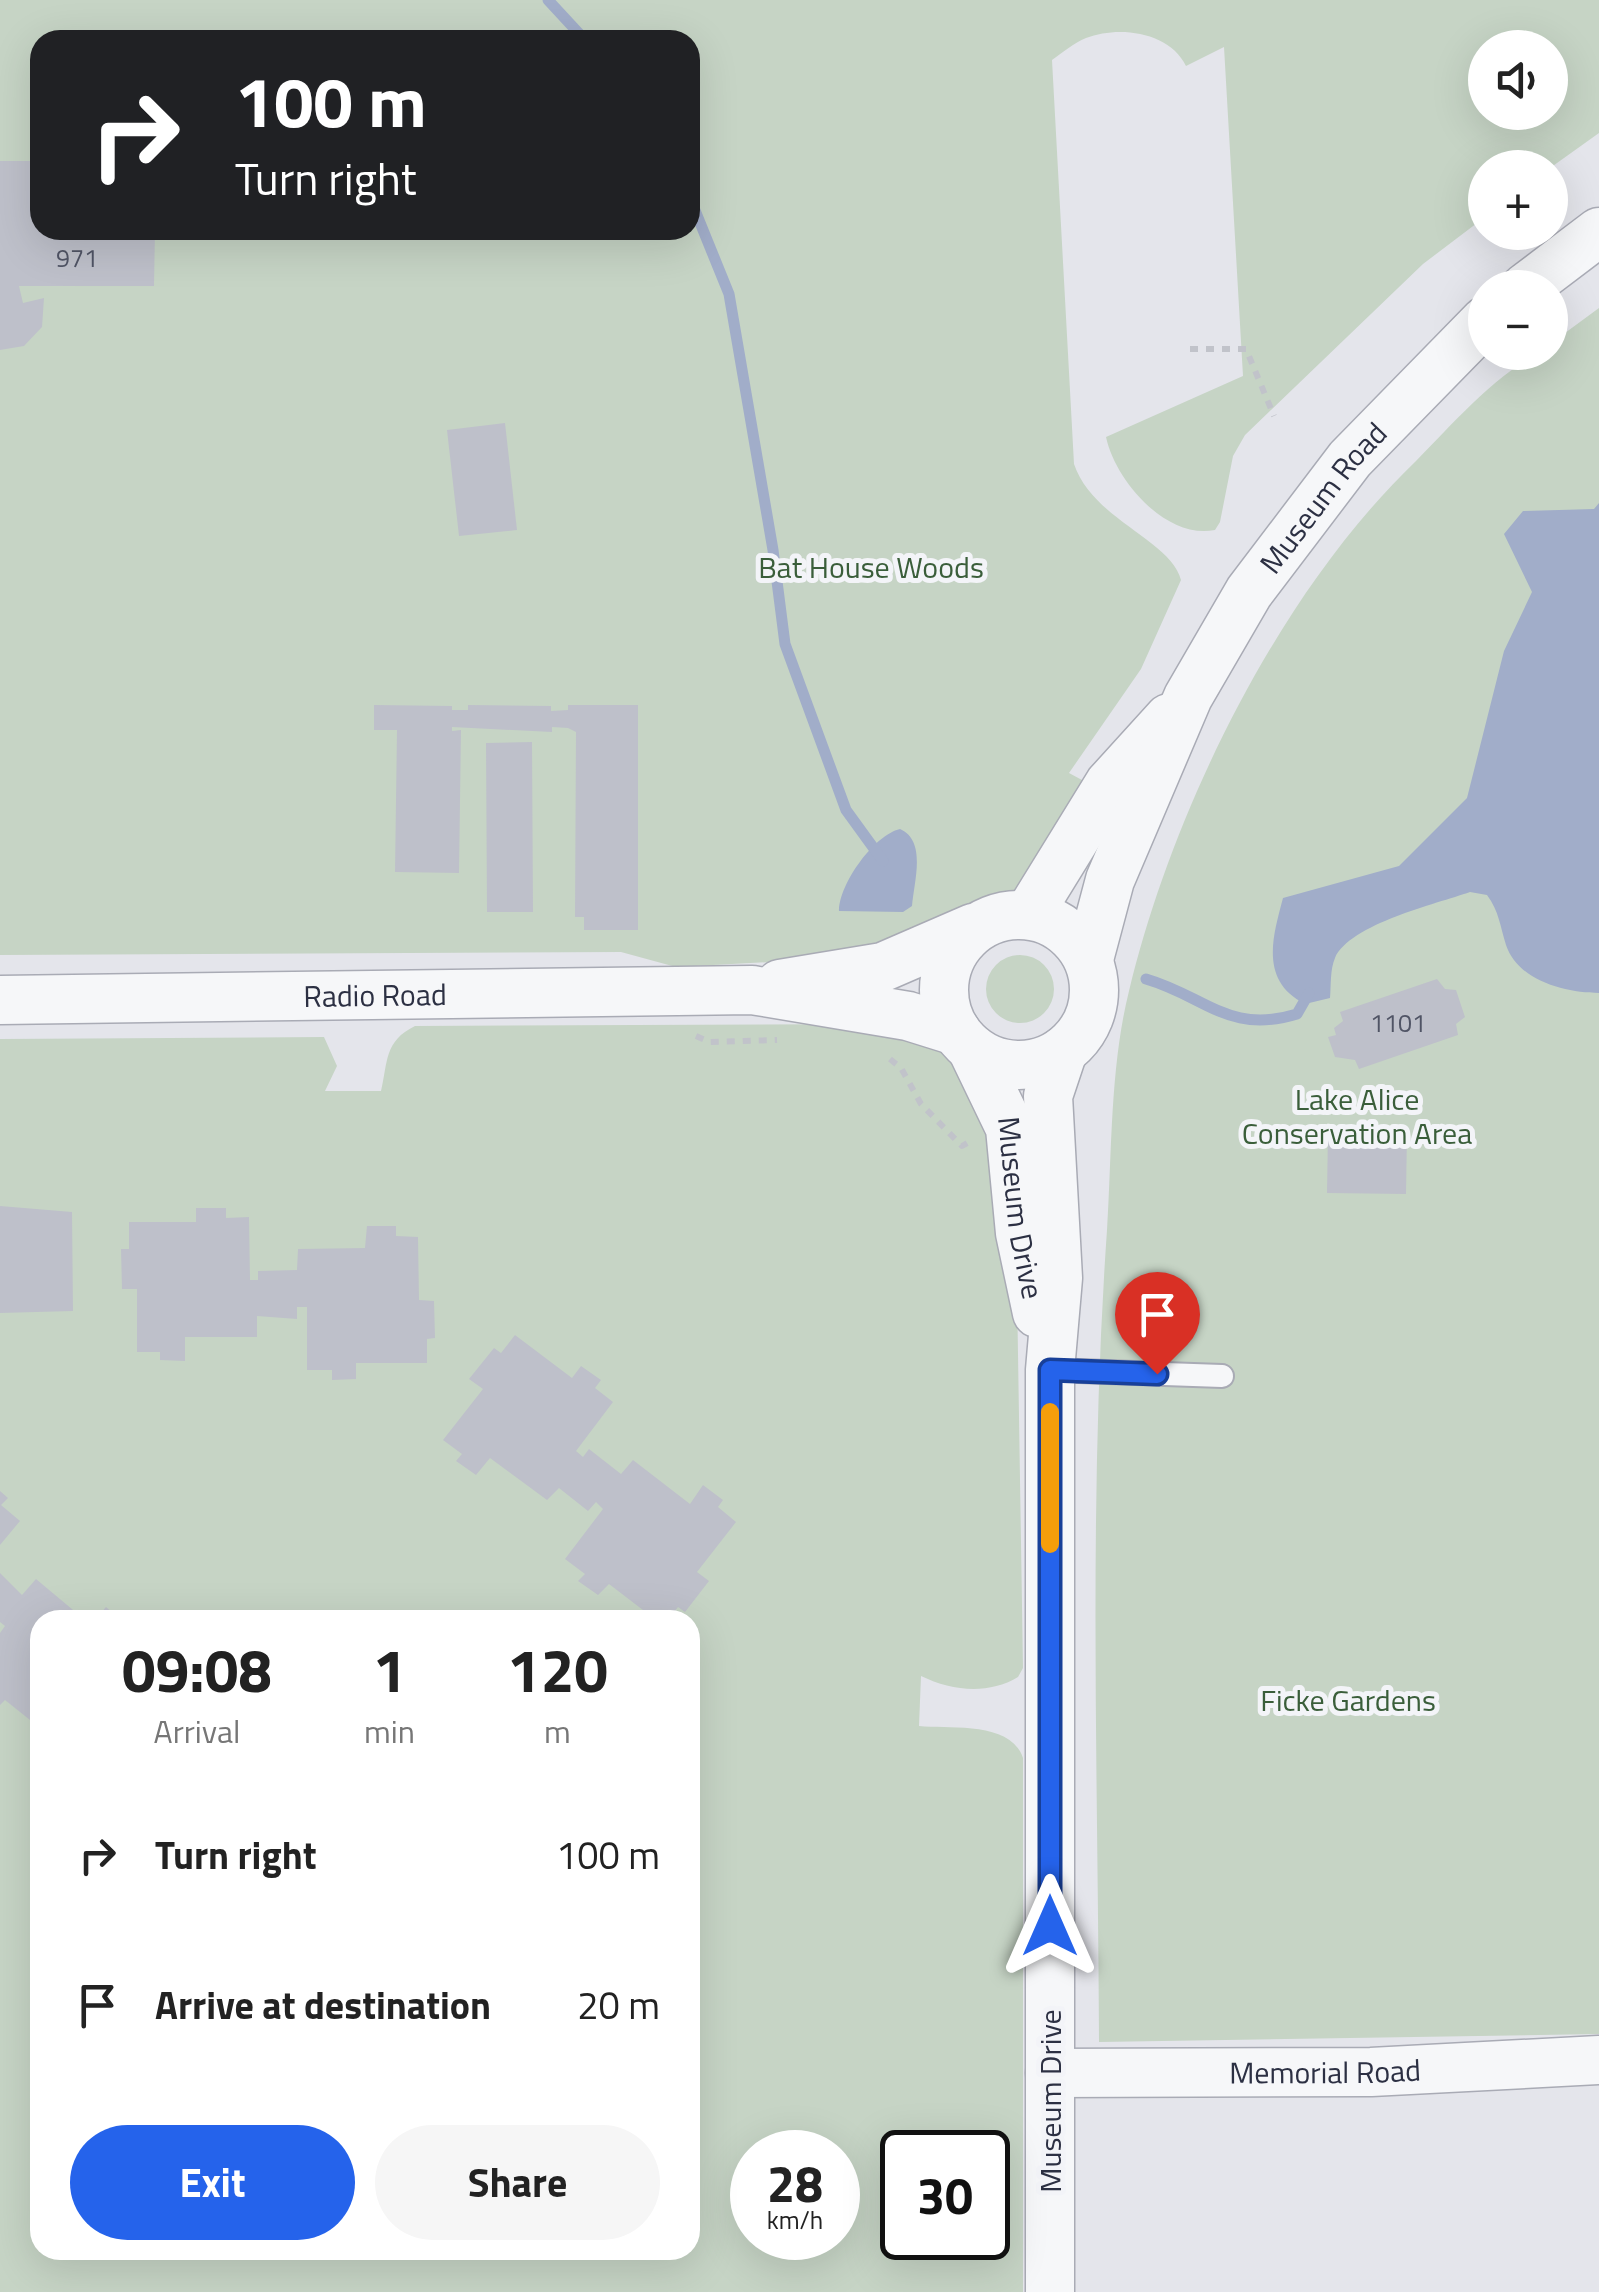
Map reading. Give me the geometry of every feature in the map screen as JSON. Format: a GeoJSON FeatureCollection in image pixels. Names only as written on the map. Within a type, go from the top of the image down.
{"type":"FeatureCollection","features":[{"type":"Feature","properties":{"kind":"street"},"geometry":{"type":"LineString","coordinates":[[1549,270],[1599,232]]}},
{"type":"Feature","properties":{"kind":"street","name":"Museum Road"},"geometry":{"type":"LineString","coordinates":[[1062,1052],[1081,1034],[1092,1010],[1095,984],[1089,960],[1110,880],[1188,697],[1249,592],[1305,513],[1384,420],[1468,338]]}},
{"type":"Feature","properties":{"kind":"street","name":"Museum Road"},"geometry":{"type":"LineString","coordinates":[[1030,914],[1109,784],[1188,697]]}},
{"type":"Feature","properties":{"kind":"street"},"geometry":{"type":"LineString","coordinates":[[1062,1052],[1041,1062],[1017,1066],[994,1061],[964,1040],[944,998],[948,963],[960,942],[980,925],[1004,915],[1030,914],[1054,922],[1075,938],[1089,960]]}},
{"type":"Feature","properties":{"kind":"street","name":"Radio Road"},"geometry":{"type":"LineString","coordinates":[[0,1000],[752,990],[884,967],[980,925]]}},
{"type":"Feature","properties":{"kind":"street","name":"Radio Road"},"geometry":{"type":"LineString","coordinates":[[752,990],[908,1016],[964,1040]]}},
{"type":"Feature","properties":{"kind":"street","name":"Museum Drive"},"geometry":{"type":"LineString","coordinates":[[964,1040],[1010,1128],[1020,1234],[1050,1370]]}},
{"type":"Feature","properties":{"kind":"street","name":"Museum Drive"},"geometry":{"type":"LineString","coordinates":[[1050,2292],[1050,1370],[1058,1278],[1048,1096],[1062,1052]]}},
{"type":"Feature","properties":{"kind":"street","name":"Memorial Road"},"geometry":{"type":"LineString","coordinates":[[1050,2073],[1371,2072],[1599,2060]]}},
{"type":"Feature","properties":{"kind":"lane"},"geometry":{"type":"LineString","coordinates":[[1050,1370],[1222,1376]]}},
{"type":"Feature","properties":{"kind":"path"},"geometry":{"type":"LineString","coordinates":[[1190,349],[1246,349],[1274,416]]}},
{"type":"Feature","properties":{"kind":"path"},"geometry":{"type":"LineString","coordinates":[[878,1048],[901,1068],[921,1104],[962,1146],[978,1138]]}},
{"type":"Feature","properties":{"kind":"green space","name":"Bat House Woods"},"geometry":{"type":"Polygon","coordinates":[[[0,0],[1599,0],[1599,133],[1568,155],[1568,150],[1468,150],[1468,230],[1423,264],[1245,435],[1233,456],[1215,530],[1197,531],[1161,516],[1120,471],[1106,437],[1243,376],[1224,47],[1186,66],[1168,45],[1156,39],[1113,32],[1086,38],[1052,60],[1074,464],[1097,500],[1163,553],[1181,580],[1141,669],[1069,773],[1095,787],[1022,893],[982,905],[919,942],[845,958],[676,967],[621,952],[0,955],[0,0]]]}},
{"type":"Feature","properties":{"kind":"green space"},"geometry":{"type":"Polygon","coordinates":[[[1599,308],[1599,2034],[1099,2042],[1096,1636],[1101,1331],[1118,1049],[1148,921],[1203,777],[1238,706],[1320,573],[1366,514],[1499,380],[1513,370],[1568,370],[1568,331],[1599,308]]]}},
{"type":"Feature","properties":{"kind":"green space"},"geometry":{"type":"Polygon","coordinates":[[[1020,955],[1044,965],[1054,989],[1044,1013],[1020,1023],[996,1013],[986,989],[996,965],[1020,955]]]}},
{"type":"Feature","properties":{"kind":"green space"},"geometry":{"type":"Polygon","coordinates":[[[900,1024],[946,1044],[987,1101],[1017,1291],[1023,1668],[1018,1677],[982,1689],[957,1688],[921,1676],[919,1726],[993,1732],[1016,1746],[1023,1758],[1023,2292],[0,2292],[0,1039],[324,1037],[337,1066],[325,1091],[381,1091],[392,1046],[415,1026],[900,1024]]]}},
{"type":"Feature","properties":{"kind":"water"},"geometry":{"type":"Polygon","coordinates":[[[1599,503],[1599,993],[1558,987],[1521,968],[1506,945],[1487,895],[1470,892],[1395,917],[1358,935],[1335,958],[1330,998],[1305,1004],[1281,984],[1275,971],[1273,943],[1283,898],[1399,866],[1467,798],[1504,651],[1532,592],[1504,534],[1523,511],[1594,509],[1599,503]]]}},
{"type":"Feature","properties":{"kind":"water"},"geometry":{"type":"Polygon","coordinates":[[[900,829],[914,843],[916,852],[912,906],[903,912],[839,911],[845,888],[860,862],[869,850],[900,829]]]}},
{"type":"Feature","properties":{"kind":"building"},"geometry":{"type":"Polygon","coordinates":[[[0,161],[30,161],[30,240],[155,240],[154,286],[19,286],[23,303],[44,298],[42,327],[24,346],[0,350],[0,161]]]}},
{"type":"Feature","properties":{"kind":"building"},"geometry":{"type":"Polygon","coordinates":[[[505,423],[517,530],[459,536],[447,430],[505,423]]]}},
{"type":"Feature","properties":{"kind":"building"},"geometry":{"type":"Polygon","coordinates":[[[374,705],[452,706],[452,710],[468,710],[468,705],[551,706],[551,711],[568,710],[568,705],[638,705],[638,930],[584,930],[584,917],[575,917],[576,732],[568,728],[552,727],[552,732],[452,727],[452,731],[461,730],[459,873],[395,872],[397,730],[374,730],[374,705]]]}},
{"type":"Feature","properties":{"kind":"building"},"geometry":{"type":"Polygon","coordinates":[[[532,742],[533,912],[487,912],[486,743],[532,742]]]}},
{"type":"Feature","properties":{"kind":"building"},"geometry":{"type":"Polygon","coordinates":[[[1437,979],[1445,989],[1456,990],[1465,1017],[1456,1024],[1458,1035],[1359,1069],[1355,1060],[1335,1057],[1328,1037],[1336,1035],[1334,1028],[1343,1021],[1340,1012],[1437,979]]]}},
{"type":"Feature","properties":{"kind":"building"},"geometry":{"type":"Polygon","coordinates":[[[1328,1132],[1407,1133],[1406,1194],[1327,1193],[1328,1132]]]}},
{"type":"Feature","properties":{"kind":"building"},"geometry":{"type":"Polygon","coordinates":[[[0,1206],[72,1212],[73,1311],[0,1313],[0,1206]]]}},
{"type":"Feature","properties":{"kind":"building"},"geometry":{"type":"Polygon","coordinates":[[[196,1208],[226,1208],[226,1218],[249,1217],[250,1280],[258,1280],[258,1271],[297,1270],[298,1249],[365,1248],[367,1226],[396,1226],[396,1236],[418,1237],[419,1300],[434,1301],[435,1338],[427,1339],[427,1363],[356,1363],[356,1379],[332,1380],[332,1370],[307,1370],[307,1307],[297,1307],[297,1319],[257,1316],[257,1337],[185,1337],[185,1361],[160,1360],[160,1352],[137,1352],[137,1289],[122,1289],[121,1249],[129,1249],[129,1222],[196,1222],[196,1208]]]}},
{"type":"Feature","properties":{"kind":"building"},"geometry":{"type":"Polygon","coordinates":[[[515,1335],[572,1378],[581,1366],[601,1380],[595,1388],[613,1402],[576,1451],[583,1457],[589,1449],[621,1474],[633,1460],[690,1504],[703,1485],[723,1500],[718,1507],[736,1522],[697,1572],[709,1581],[687,1610],[643,1610],[609,1584],[598,1595],[578,1581],[585,1574],[565,1559],[603,1509],[596,1502],[588,1511],[559,1488],[547,1500],[490,1458],[476,1475],[456,1461],[462,1454],[443,1440],[483,1389],[469,1379],[494,1348],[501,1353],[515,1335]]]}},
{"type":"Feature","properties":{"kind":"building"},"geometry":{"type":"Polygon","coordinates":[[[0,1491],[8,1498],[1,1505],[20,1521],[0,1545],[0,1491]]]}},
{"type":"Feature","properties":{"kind":"building"},"geometry":{"type":"Polygon","coordinates":[[[0,1573],[22,1595],[36,1579],[73,1610],[30,1610],[30,1720],[5,1700],[0,1705],[0,1633],[5,1626],[0,1622],[0,1573]]]}},
{"type":"Feature","properties":{"kind":"waterway"},"geometry":{"type":"LineString","coordinates":[[548,0],[576,30]]}},
{"type":"Feature","properties":{"kind":"waterway"},"geometry":{"type":"LineString","coordinates":[[700,223],[729,294],[773,550],[785,644],[846,810],[883,861]]}},
{"type":"Feature","properties":{"kind":"waterway"},"geometry":{"type":"LineString","coordinates":[[1146,979],[1218,1011],[1253,1020],[1297,1014],[1309,993]]}},
{"type":"Feature","properties":{"kind":"slow traffic"},"geometry":{"type":"LineString","coordinates":[[1050,1412],[1050,1544]]}},
{"type":"Feature","properties":{"kind":"route"},"geometry":{"type":"LineString","coordinates":[[1050,1926],[1050,1370],[1157,1374]]}},
{"type":"Feature","properties":{"kind":"park label","name":"Lake Alice Conservation Area"},"geometry":{"type":"Point","coordinates":[1357,1116]}},
{"type":"Feature","properties":{"kind":"park label","name":"Ficke Gardens"},"geometry":{"type":"Point","coordinates":[1348,1700]}}]}
